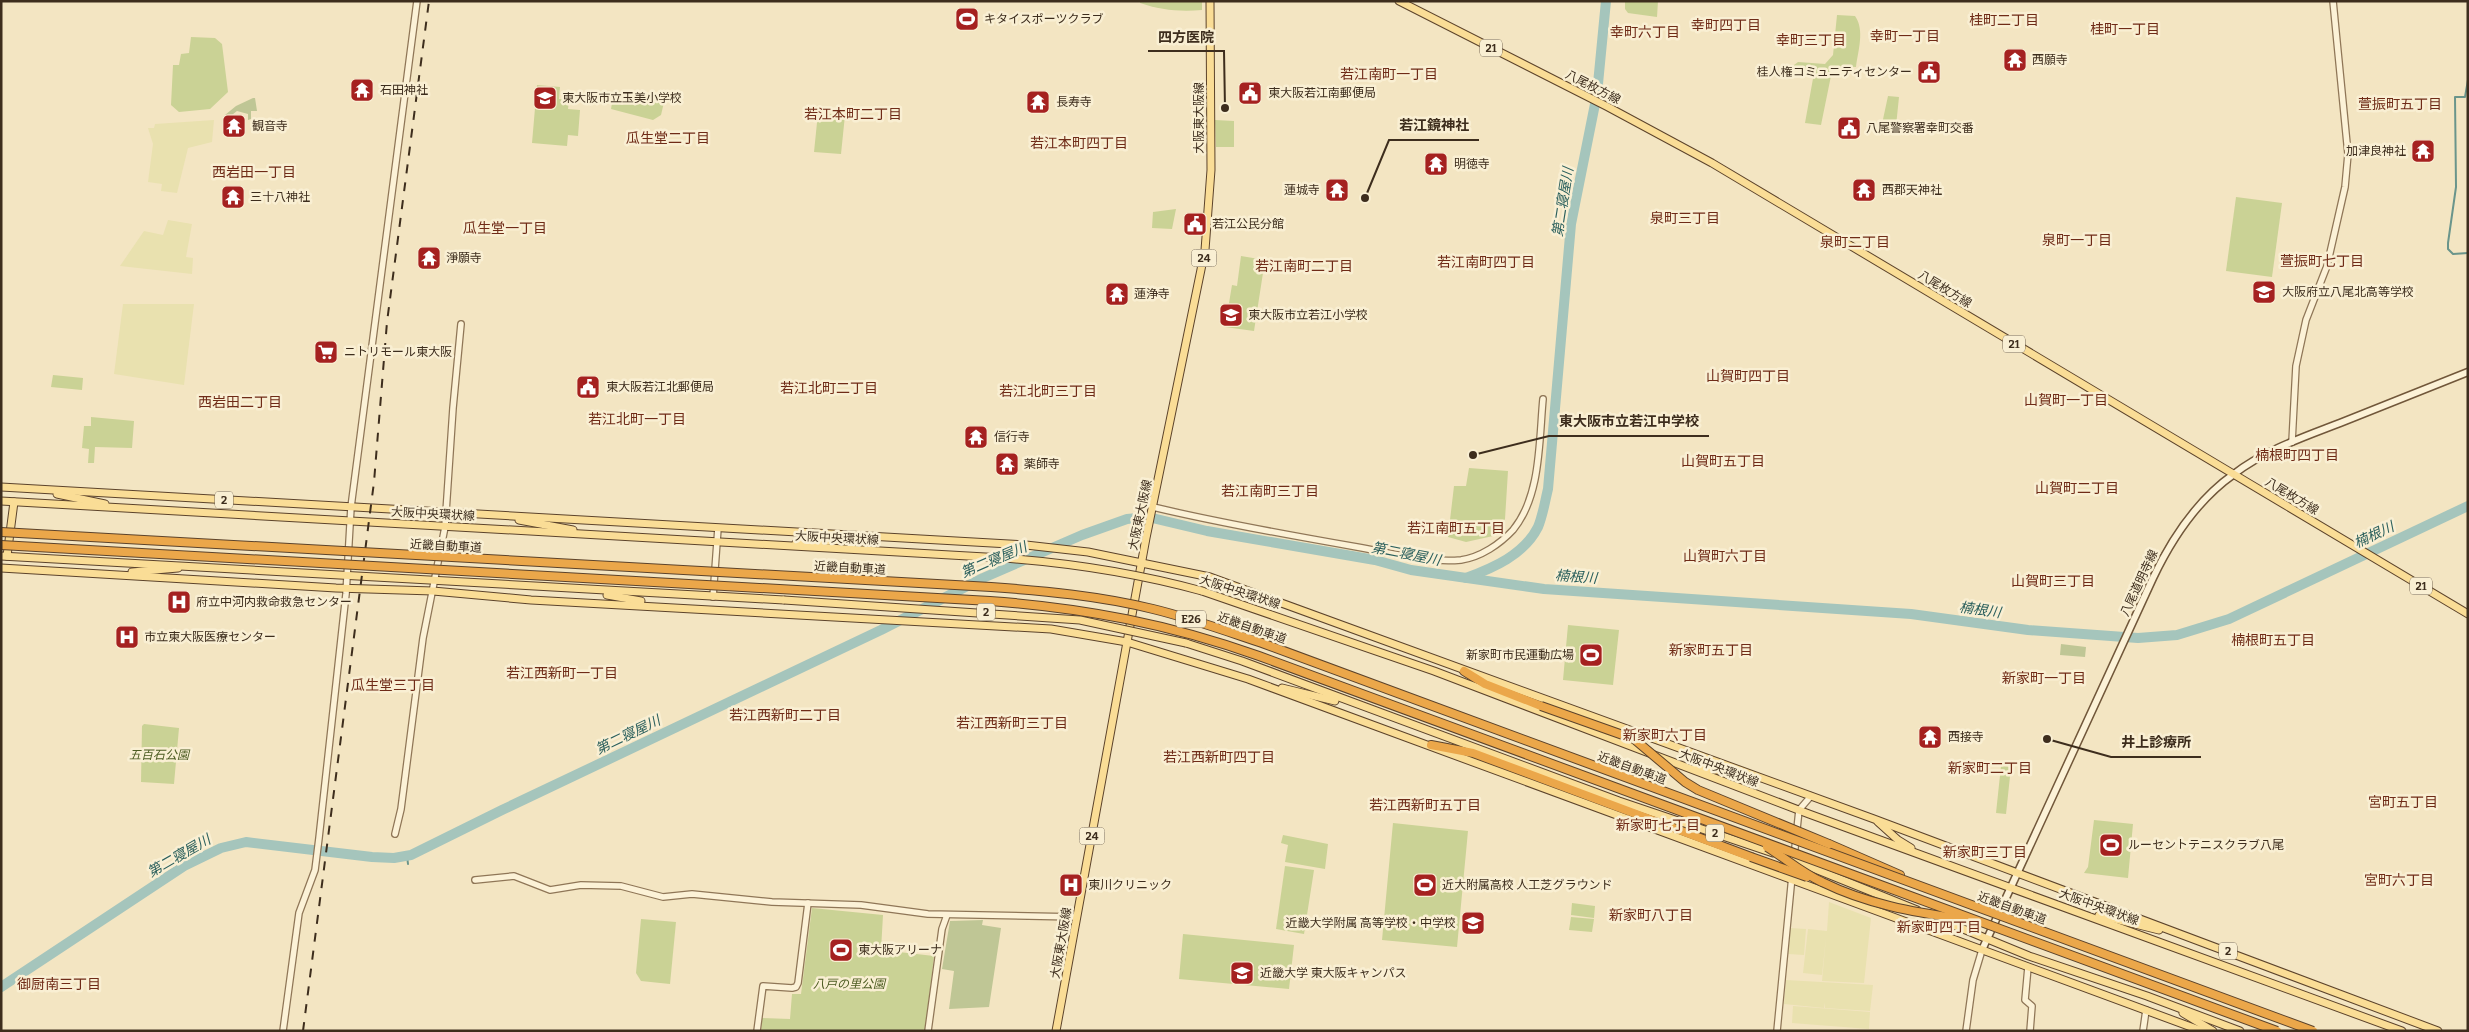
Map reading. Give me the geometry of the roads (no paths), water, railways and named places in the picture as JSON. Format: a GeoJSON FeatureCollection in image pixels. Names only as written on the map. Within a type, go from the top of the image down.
{"type":"FeatureCollection","features":[{"type":"Feature","properties":{"kind":"highway","name":"近畿自動車道"},"geometry":{"type":"LineString","coordinates":[[1,532],[991,587],[1114,601],[1188,618],[1239,635],[2313,1031]]}},
{"type":"Feature","properties":{"kind":"highway","name":"近畿自動車道"},"geometry":{"type":"LineString","coordinates":[[1,545],[990,601],[1075,608],[1113,615],[1185,631],[1222,643],[2277,1031]]}},
{"type":"Feature","properties":{"kind":"highway"},"geometry":{"type":"LineString","coordinates":[[1464,671],[1485,684],[1634,740],[1685,782],[1698,790],[1972,906]]}},
{"type":"Feature","properties":{"kind":"highway"},"geometry":{"type":"LineString","coordinates":[[1430,745],[1473,753],[1522,773],[1894,909],[1978,922]]}},
{"type":"Feature","properties":{"kind":"highway"},"geometry":{"type":"LineString","coordinates":[[1755,839],[1821,882]]}},
{"type":"Feature","properties":{"kind":"main road","name":"大阪東大阪線"},"geometry":{"type":"LineString","coordinates":[[1056,1031],[1146,538],[1197,294],[1208,227],[1211,170],[1210,1]]}},
{"type":"Feature","properties":{"kind":"main road","name":"八尾枚方線"},"geometry":{"type":"LineString","coordinates":[[1399,1],[1584,95],[1712,163],[2468,614]]}},
{"type":"Feature","properties":{"kind":"main road","name":"八尾道明寺線"},"geometry":{"type":"LineString","coordinates":[[1982,950],[2161,561],[2183,525],[2204,500],[2233,474],[2267,453],[2468,372]]}},
{"type":"Feature","properties":{"kind":"main road","name":"2"},"geometry":{"type":"LineString","coordinates":[[1,487],[1026,545],[1088,552],[1210,577],[1874,819],[2438,1031]]}},
{"type":"Feature","properties":{"kind":"main road"},"geometry":{"type":"LineString","coordinates":[[34,489],[128,509]]}},
{"type":"Feature","properties":{"kind":"main road","name":"大阪中央環状線"},"geometry":{"type":"LineString","coordinates":[[1,501],[1003,558],[1062,562],[1122,571],[1202,591],[1434,671],[1925,857],[2070,908],[2402,1031]]}},
{"type":"Feature","properties":{"kind":"main road"},"geometry":{"type":"LineString","coordinates":[[4,556],[14,502]]}},
{"type":"Feature","properties":{"kind":"main road"},"geometry":{"type":"LineString","coordinates":[[489,515],[616,537]]}},
{"type":"Feature","properties":{"kind":"main road"},"geometry":{"type":"LineString","coordinates":[[778,546],[812,542],[887,538]]}},
{"type":"Feature","properties":{"kind":"main road","name":"2"},"geometry":{"type":"LineString","coordinates":[[4,556],[347,574],[1080,620],[1186,644],[1242,661],[1364,708],[1619,800],[1794,860],[2030,956],[2240,1031]]}},
{"type":"Feature","properties":{"kind":"main road"},"geometry":{"type":"LineString","coordinates":[[102,574],[165,570],[191,566]]}},
{"type":"Feature","properties":{"kind":"main road","name":"2"},"geometry":{"type":"LineString","coordinates":[[1,568],[346,588],[433,591],[531,600],[670,606],[1051,629],[1127,642],[1248,679],[2202,1031]]}},
{"type":"Feature","properties":{"kind":"main road"},"geometry":{"type":"LineString","coordinates":[[580,590],[670,606]]}},
{"type":"Feature","properties":{"kind":"main road"},"geometry":{"type":"LineString","coordinates":[[1248,679],[1364,708]]}},
{"type":"Feature","properties":{"kind":"main road"},"geometry":{"type":"LineString","coordinates":[[1688,768],[1747,773]]}},
{"type":"Feature","properties":{"kind":"main road"},"geometry":{"type":"LineString","coordinates":[[1874,819],[1898,840],[1925,857]]}},
{"type":"Feature","properties":{"kind":"main road"},"geometry":{"type":"LineString","coordinates":[[2070,908],[2212,945]]}},
{"type":"Feature","properties":{"kind":"main road"},"geometry":{"type":"LineString","coordinates":[[2175,1007],[2212,1031]]}},
{"type":"Feature","properties":{"kind":"street"},"geometry":{"type":"LineString","coordinates":[[283,1031],[299,913],[315,870],[346,588],[351,507],[417,1]]}},
{"type":"Feature","properties":{"kind":"street"},"geometry":{"type":"LineString","coordinates":[[2292,442],[2296,366],[2306,320],[2328,266],[2346,179],[2348,154],[2333,1]]}},
{"type":"Feature","properties":{"kind":"street"},"geometry":{"type":"LineString","coordinates":[[395,834],[401,809],[422,638],[433,591],[447,512],[453,408],[461,324]]}},
{"type":"Feature","properties":{"kind":"street"},"geometry":{"type":"LineString","coordinates":[[1152,509],[1391,554],[1452,560],[1474,557],[1494,546],[1512,530],[1524,512],[1534,481],[1543,399]]}},
{"type":"Feature","properties":{"kind":"street"},"geometry":{"type":"LineString","coordinates":[[713,596],[718,528]]}},
{"type":"Feature","properties":{"kind":"street"},"geometry":{"type":"LineString","coordinates":[[1777,1031],[1799,810],[1811,796]]}},
{"type":"Feature","properties":{"kind":"street"},"geometry":{"type":"LineString","coordinates":[[474,880],[514,876],[550,890],[581,885],[621,886],[664,897],[692,894],[861,905],[947,915],[1077,917]]}},
{"type":"Feature","properties":{"kind":"street"},"geometry":{"type":"LineString","coordinates":[[757,1031],[763,986],[792,988],[796,987],[798,983],[808,903]]}},
{"type":"Feature","properties":{"kind":"street"},"geometry":{"type":"LineString","coordinates":[[928,1031],[942,929],[947,915]]}},
{"type":"Feature","properties":{"kind":"street"},"geometry":{"type":"LineString","coordinates":[[1966,1031],[1973,980],[1982,950]]}},
{"type":"Feature","properties":{"kind":"street"},"geometry":{"type":"LineString","coordinates":[[2028,967],[2026,1000],[2032,1006],[2030,1031]]}},
{"type":"Feature","properties":{"kind":"street"},"geometry":{"type":"LineString","coordinates":[[2143,1031],[2146,1010]]}},
{"type":"Feature","properties":{"kind":"waterway","name":"第二寝屋川"},"geometry":{"type":"LineString","coordinates":[[1466,578],[1487,570],[1516,553],[1532,537],[1543,513],[1548,489],[1571,224],[1597,94],[1606,1]]}},
{"type":"Feature","properties":{"kind":"waterway"},"geometry":{"type":"LineString","coordinates":[[2468,80],[2465,97],[2455,97],[2456,187],[2448,243],[2448,249],[2453,254],[2468,253]]}},
{"type":"Feature","properties":{"kind":"waterway","name":"第二寝屋川"},"geometry":{"type":"LineString","coordinates":[[1,987],[184,866],[221,848],[246,842],[372,857],[394,858],[411,855],[881,630],[983,578],[1082,535],[1127,519],[1148,517],[1207,531],[1375,560],[1411,570],[1544,589],[1911,614],[2028,630],[2138,638],[2177,635],[2229,619],[2468,506]]}},
{"type":"Feature","properties":{"kind":"waterway"},"geometry":{"type":"LineString","coordinates":[[407,856],[408,864]]}},
{"type":"Feature","properties":{"kind":"railway"},"geometry":{"type":"LineString","coordinates":[[303,1031],[374,482],[387,322],[429,1]]}},
{"type":"Feature","properties":{"kind":"place","name":"キタイスポーツクラブ"},"geometry":{"type":"Point","coordinates":[967,19]}},
{"type":"Feature","properties":{"kind":"place","name":"西願寺"},"geometry":{"type":"Point","coordinates":[2015,60]}},
{"type":"Feature","properties":{"kind":"place","name":"桂人権コミュニティセンター"},"geometry":{"type":"Point","coordinates":[1929,72]}},
{"type":"Feature","properties":{"kind":"place","name":"石田神社"},"geometry":{"type":"Point","coordinates":[362,90]}},
{"type":"Feature","properties":{"kind":"place","name":"東大阪若江南郵便局"},"geometry":{"type":"Point","coordinates":[1250,93]}},
{"type":"Feature","properties":{"kind":"place","name":"東大阪市立玉美小学校"},"geometry":{"type":"Point","coordinates":[545,98]}},
{"type":"Feature","properties":{"kind":"place","name":"長寿寺"},"geometry":{"type":"Point","coordinates":[1038,102]}},
{"type":"Feature","properties":{"kind":"place","name":"四方医院"},"geometry":{"type":"Point","coordinates":[1225,108]}},
{"type":"Feature","properties":{"kind":"place","name":"観音寺"},"geometry":{"type":"Point","coordinates":[234,126]}},
{"type":"Feature","properties":{"kind":"place","name":"八尾警察署幸町交番"},"geometry":{"type":"Point","coordinates":[1849,128]}},
{"type":"Feature","properties":{"kind":"place","name":"加津良神社"},"geometry":{"type":"Point","coordinates":[2423,151]}},
{"type":"Feature","properties":{"kind":"place","name":"明徳寺"},"geometry":{"type":"Point","coordinates":[1436,164]}},
{"type":"Feature","properties":{"kind":"place","name":"蓮城寺"},"geometry":{"type":"Point","coordinates":[1337,190]}},
{"type":"Feature","properties":{"kind":"place","name":"西郡天神社"},"geometry":{"type":"Point","coordinates":[1864,190]}},
{"type":"Feature","properties":{"kind":"place","name":"三十八神社"},"geometry":{"type":"Point","coordinates":[233,197]}},
{"type":"Feature","properties":{"kind":"place","name":"若江鏡神社"},"geometry":{"type":"Point","coordinates":[1365,198]}},
{"type":"Feature","properties":{"kind":"place","name":"若江公民分館"},"geometry":{"type":"Point","coordinates":[1195,224]}},
{"type":"Feature","properties":{"kind":"place","name":"淨願寺"},"geometry":{"type":"Point","coordinates":[429,258]}},
{"type":"Feature","properties":{"kind":"place","name":"大阪府立八尾北高等学校"},"geometry":{"type":"Point","coordinates":[2264,292]}},
{"type":"Feature","properties":{"kind":"place","name":"蓮浄寺"},"geometry":{"type":"Point","coordinates":[1117,294]}},
{"type":"Feature","properties":{"kind":"place","name":"東大阪市立若江小学校"},"geometry":{"type":"Point","coordinates":[1231,315]}},
{"type":"Feature","properties":{"kind":"place","name":"ニトリモール東大阪"},"geometry":{"type":"Point","coordinates":[326,352]}},
{"type":"Feature","properties":{"kind":"place","name":"東大阪若江北郵便局"},"geometry":{"type":"Point","coordinates":[588,387]}},
{"type":"Feature","properties":{"kind":"place","name":"信行寺"},"geometry":{"type":"Point","coordinates":[976,437]}},
{"type":"Feature","properties":{"kind":"place","name":"東大阪市立若江中学校"},"geometry":{"type":"Point","coordinates":[1473,455]}},
{"type":"Feature","properties":{"kind":"place","name":"薬師寺"},"geometry":{"type":"Point","coordinates":[1007,464]}},
{"type":"Feature","properties":{"kind":"place","name":"府立中河内救命救急センター"},"geometry":{"type":"Point","coordinates":[179,602]}},
{"type":"Feature","properties":{"kind":"place","name":"市立東大阪医療センター"},"geometry":{"type":"Point","coordinates":[127,637]}},
{"type":"Feature","properties":{"kind":"place","name":"新家町市民運動広場"},"geometry":{"type":"Point","coordinates":[1591,655]}},
{"type":"Feature","properties":{"kind":"place","name":"西接寺"},"geometry":{"type":"Point","coordinates":[1930,737]}},
{"type":"Feature","properties":{"kind":"place","name":"井上診療所"},"geometry":{"type":"Point","coordinates":[2047,739]}},
{"type":"Feature","properties":{"kind":"place","name":"ルーセントテニスクラブ八尾"},"geometry":{"type":"Point","coordinates":[2111,845]}},
{"type":"Feature","properties":{"kind":"place","name":"東川クリニック"},"geometry":{"type":"Point","coordinates":[1071,885]}},
{"type":"Feature","properties":{"kind":"place","name":"近大附属高校 人工芝グラウンド"},"geometry":{"type":"Point","coordinates":[1425,885]}},
{"type":"Feature","properties":{"kind":"place","name":"近畿大学附属 高等学校・中学校"},"geometry":{"type":"Point","coordinates":[1473,923]}},
{"type":"Feature","properties":{"kind":"place","name":"東大阪アリーナ"},"geometry":{"type":"Point","coordinates":[841,950]}},
{"type":"Feature","properties":{"kind":"place","name":"近畿大学 東大阪キャンパス"},"geometry":{"type":"Point","coordinates":[1242,973]}},
{"type":"Feature","properties":{"kind":"district","name":"桂町二丁目"},"geometry":{"type":"Point","coordinates":[2004,20]}},
{"type":"Feature","properties":{"kind":"district","name":"幸町四丁目"},"geometry":{"type":"Point","coordinates":[1726,25]}},
{"type":"Feature","properties":{"kind":"district","name":"桂町一丁目"},"geometry":{"type":"Point","coordinates":[2125,29]}},
{"type":"Feature","properties":{"kind":"district","name":"幸町六丁目"},"geometry":{"type":"Point","coordinates":[1645,32]}},
{"type":"Feature","properties":{"kind":"district","name":"幸町一丁目"},"geometry":{"type":"Point","coordinates":[1905,36]}},
{"type":"Feature","properties":{"kind":"district","name":"幸町三丁目"},"geometry":{"type":"Point","coordinates":[1811,40]}},
{"type":"Feature","properties":{"kind":"district","name":"若江南町一丁目"},"geometry":{"type":"Point","coordinates":[1389,74]}},
{"type":"Feature","properties":{"kind":"district","name":"萱振町五丁目"},"geometry":{"type":"Point","coordinates":[2400,104]}},
{"type":"Feature","properties":{"kind":"district","name":"若江本町二丁目"},"geometry":{"type":"Point","coordinates":[853,114]}},
{"type":"Feature","properties":{"kind":"district","name":"瓜生堂二丁目"},"geometry":{"type":"Point","coordinates":[668,138]}},
{"type":"Feature","properties":{"kind":"district","name":"若江本町四丁目"},"geometry":{"type":"Point","coordinates":[1079,143]}},
{"type":"Feature","properties":{"kind":"district","name":"西岩田一丁目"},"geometry":{"type":"Point","coordinates":[254,172]}},
{"type":"Feature","properties":{"kind":"district","name":"泉町三丁目"},"geometry":{"type":"Point","coordinates":[1685,218]}},
{"type":"Feature","properties":{"kind":"district","name":"瓜生堂一丁目"},"geometry":{"type":"Point","coordinates":[505,228]}},
{"type":"Feature","properties":{"kind":"district","name":"泉町一丁目"},"geometry":{"type":"Point","coordinates":[2077,240]}},
{"type":"Feature","properties":{"kind":"district","name":"泉町二丁目"},"geometry":{"type":"Point","coordinates":[1855,242]}},
{"type":"Feature","properties":{"kind":"district","name":"萱振町七丁目"},"geometry":{"type":"Point","coordinates":[2322,261]}},
{"type":"Feature","properties":{"kind":"district","name":"若江南町四丁目"},"geometry":{"type":"Point","coordinates":[1486,262]}},
{"type":"Feature","properties":{"kind":"district","name":"若江南町二丁目"},"geometry":{"type":"Point","coordinates":[1304,266]}},
{"type":"Feature","properties":{"kind":"district","name":"山賀町四丁目"},"geometry":{"type":"Point","coordinates":[1748,376]}},
{"type":"Feature","properties":{"kind":"district","name":"若江北町二丁目"},"geometry":{"type":"Point","coordinates":[829,388]}},
{"type":"Feature","properties":{"kind":"district","name":"若江北町三丁目"},"geometry":{"type":"Point","coordinates":[1048,391]}},
{"type":"Feature","properties":{"kind":"district","name":"山賀町一丁目"},"geometry":{"type":"Point","coordinates":[2066,400]}},
{"type":"Feature","properties":{"kind":"district","name":"西岩田二丁目"},"geometry":{"type":"Point","coordinates":[240,402]}},
{"type":"Feature","properties":{"kind":"district","name":"若江北町一丁目"},"geometry":{"type":"Point","coordinates":[637,419]}},
{"type":"Feature","properties":{"kind":"district","name":"楠根町四丁目"},"geometry":{"type":"Point","coordinates":[2297,455]}},
{"type":"Feature","properties":{"kind":"district","name":"山賀町五丁目"},"geometry":{"type":"Point","coordinates":[1723,461]}},
{"type":"Feature","properties":{"kind":"district","name":"山賀町二丁目"},"geometry":{"type":"Point","coordinates":[2077,488]}},
{"type":"Feature","properties":{"kind":"district","name":"若江南町三丁目"},"geometry":{"type":"Point","coordinates":[1270,491]}},
{"type":"Feature","properties":{"kind":"district","name":"若江南町五丁目"},"geometry":{"type":"Point","coordinates":[1456,528]}},
{"type":"Feature","properties":{"kind":"district","name":"山賀町六丁目"},"geometry":{"type":"Point","coordinates":[1725,556]}},
{"type":"Feature","properties":{"kind":"district","name":"山賀町三丁目"},"geometry":{"type":"Point","coordinates":[2053,581]}},
{"type":"Feature","properties":{"kind":"district","name":"楠根町五丁目"},"geometry":{"type":"Point","coordinates":[2273,640]}},
{"type":"Feature","properties":{"kind":"district","name":"新家町五丁目"},"geometry":{"type":"Point","coordinates":[1711,650]}},
{"type":"Feature","properties":{"kind":"district","name":"若江西新町一丁目"},"geometry":{"type":"Point","coordinates":[562,673]}},
{"type":"Feature","properties":{"kind":"district","name":"新家町一丁目"},"geometry":{"type":"Point","coordinates":[2044,678]}},
{"type":"Feature","properties":{"kind":"district","name":"瓜生堂三丁目"},"geometry":{"type":"Point","coordinates":[393,685]}},
{"type":"Feature","properties":{"kind":"district","name":"若江西新町二丁目"},"geometry":{"type":"Point","coordinates":[785,715]}},
{"type":"Feature","properties":{"kind":"district","name":"若江西新町三丁目"},"geometry":{"type":"Point","coordinates":[1012,723]}},
{"type":"Feature","properties":{"kind":"district","name":"新家町六丁目"},"geometry":{"type":"Point","coordinates":[1665,735]}},
{"type":"Feature","properties":{"kind":"district","name":"若江西新町四丁目"},"geometry":{"type":"Point","coordinates":[1219,757]}},
{"type":"Feature","properties":{"kind":"district","name":"新家町二丁目"},"geometry":{"type":"Point","coordinates":[1990,768]}},
{"type":"Feature","properties":{"kind":"district","name":"宮町五丁目"},"geometry":{"type":"Point","coordinates":[2403,802]}},
{"type":"Feature","properties":{"kind":"district","name":"若江西新町五丁目"},"geometry":{"type":"Point","coordinates":[1425,805]}},
{"type":"Feature","properties":{"kind":"district","name":"新家町七丁目"},"geometry":{"type":"Point","coordinates":[1658,825]}},
{"type":"Feature","properties":{"kind":"district","name":"新家町三丁目"},"geometry":{"type":"Point","coordinates":[1985,852]}},
{"type":"Feature","properties":{"kind":"district","name":"宮町六丁目"},"geometry":{"type":"Point","coordinates":[2399,880]}},
{"type":"Feature","properties":{"kind":"district","name":"新家町八丁目"},"geometry":{"type":"Point","coordinates":[1651,915]}},
{"type":"Feature","properties":{"kind":"district","name":"新家町四丁目"},"geometry":{"type":"Point","coordinates":[1939,927]}},
{"type":"Feature","properties":{"kind":"district","name":"御厨南三丁目"},"geometry":{"type":"Point","coordinates":[59,984]}},
{"type":"Feature","properties":{"kind":"water label","name":"楠根川"},"geometry":{"type":"Point","coordinates":[2374,535]}},
{"type":"Feature","properties":{"kind":"water label","name":"楠根川"},"geometry":{"type":"Point","coordinates":[1576,577]}},
{"type":"Feature","properties":{"kind":"water label","name":"楠根川"},"geometry":{"type":"Point","coordinates":[1980,610]}},
{"type":"Feature","properties":{"kind":"park label","name":"五百石公園"},"geometry":{"type":"Point","coordinates":[159,755]}},
{"type":"Feature","properties":{"kind":"park label","name":"八戸の里公園"},"geometry":{"type":"Point","coordinates":[849,984]}}]}
